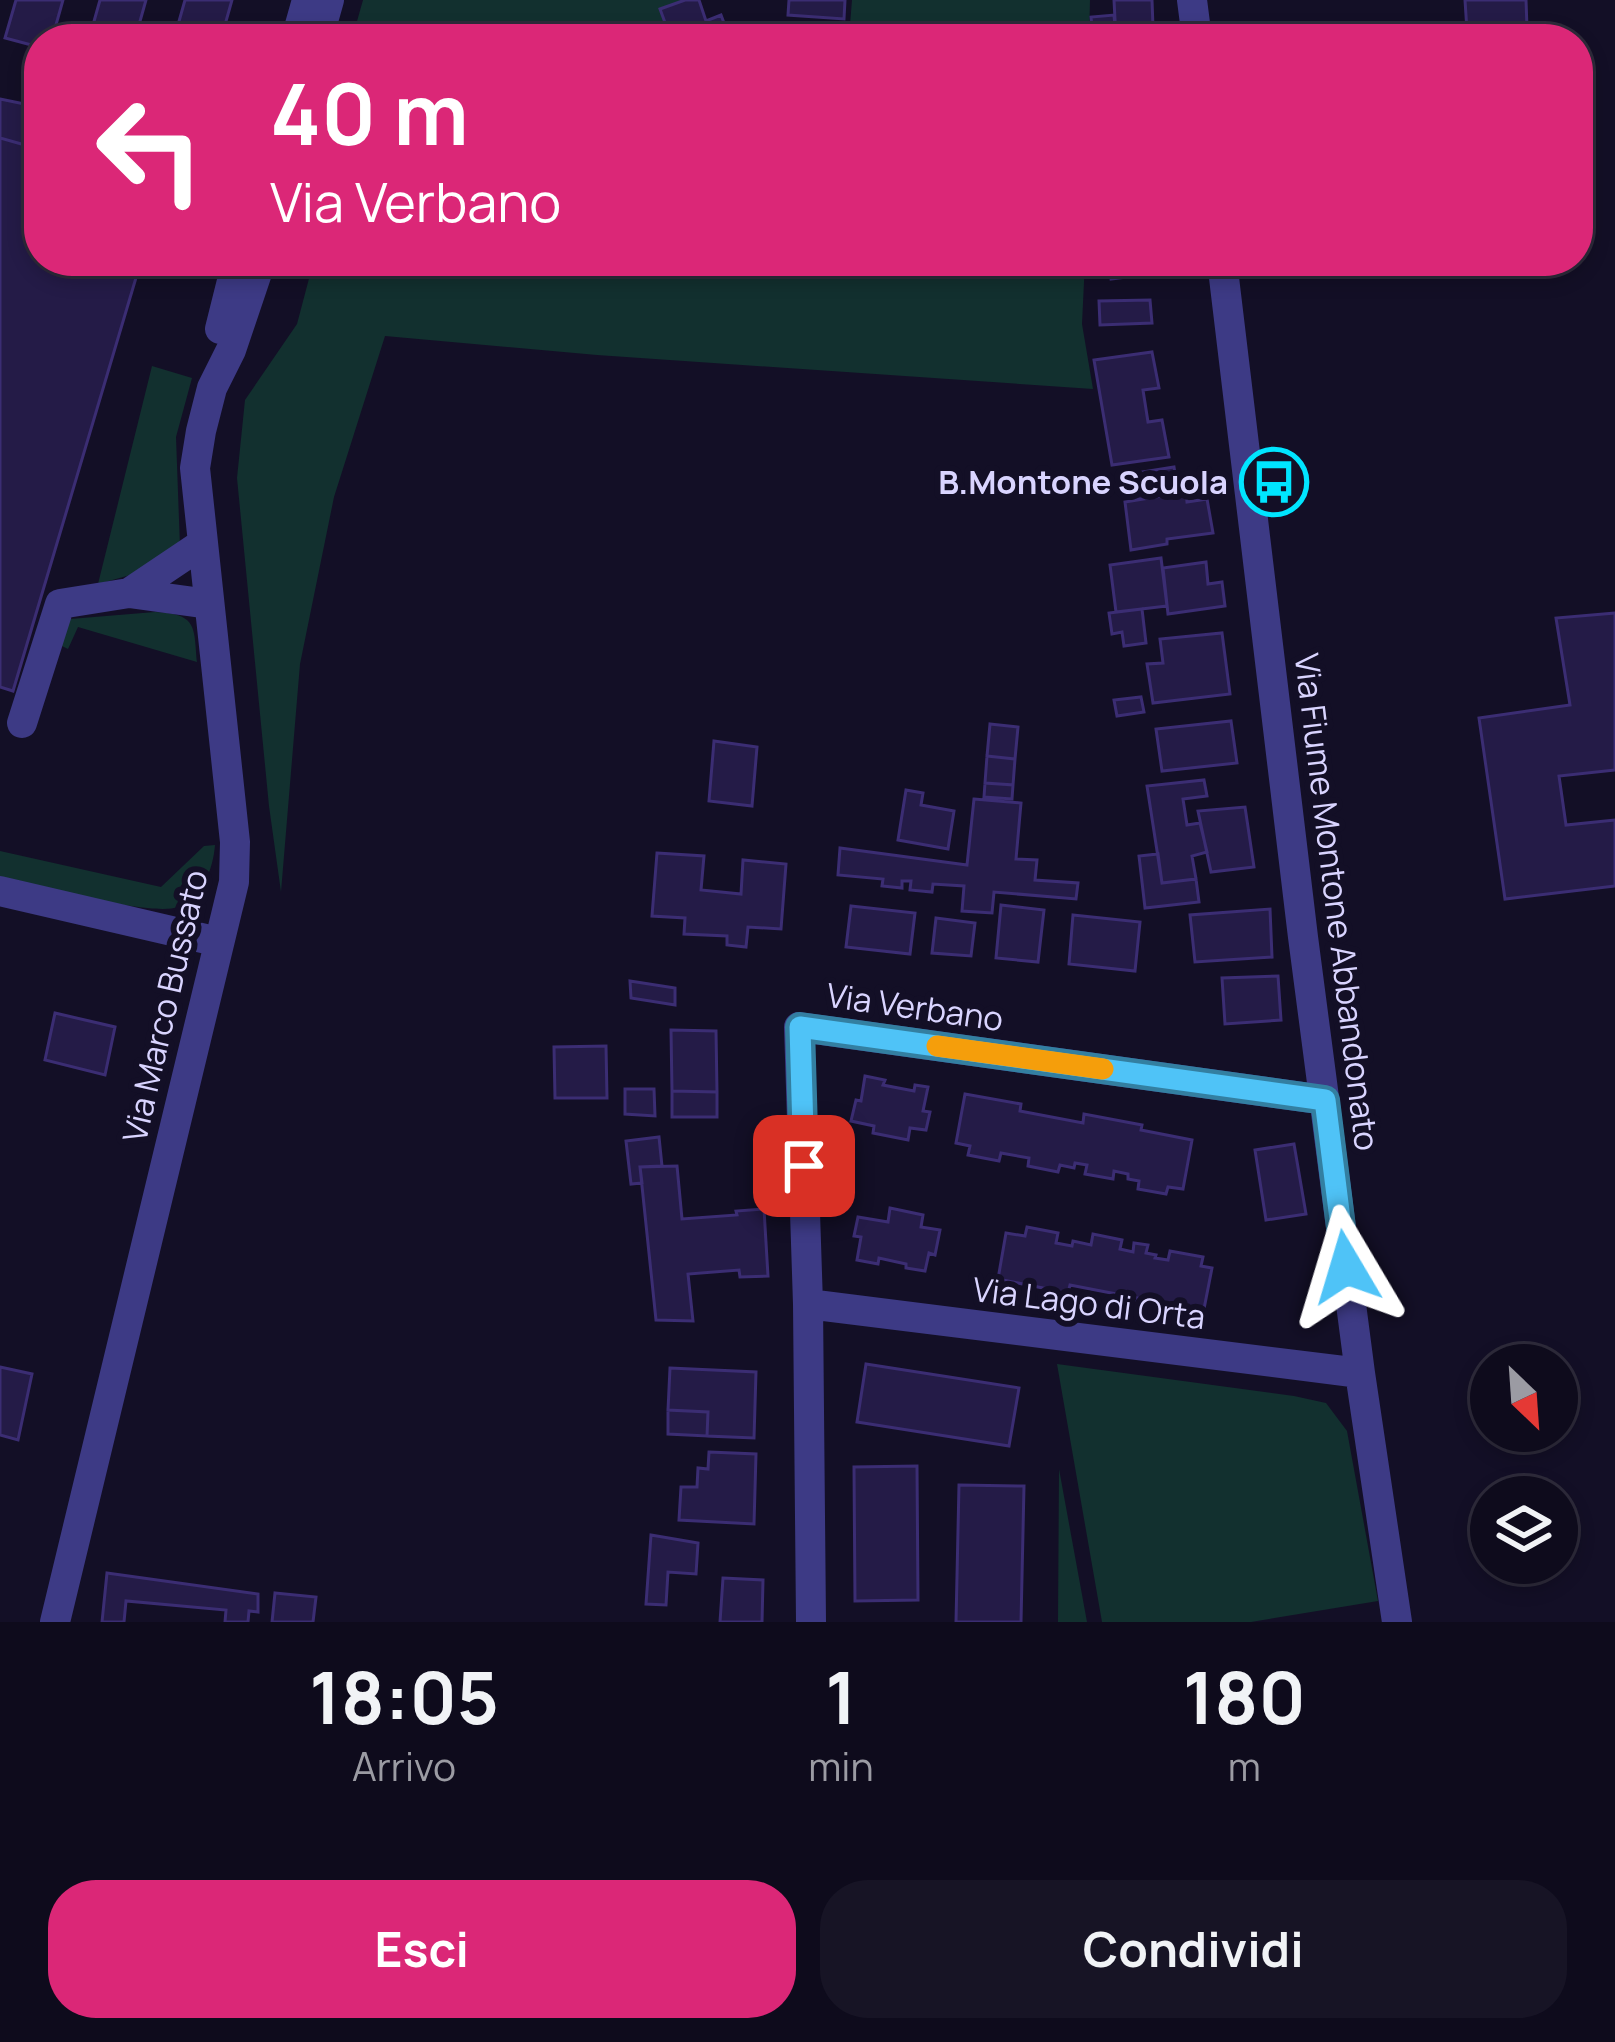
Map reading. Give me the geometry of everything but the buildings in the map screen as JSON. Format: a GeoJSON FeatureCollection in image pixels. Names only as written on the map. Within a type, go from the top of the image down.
{"type":"FeatureCollection","features":[{"type":"Feature","properties":{"kind":"street"},"geometry":{"type":"LineString","coordinates":[[212,388],[213,355],[233,276]]}},
{"type":"Feature","properties":{"kind":"street","name":"Via Marco Bussato"},"geometry":{"type":"LineString","coordinates":[[56,1622],[234,882],[235,842],[196,468],[212,388],[231,350],[256,276]]}},
{"type":"Feature","properties":{"kind":"street","name":"Via Fiume Montone Abbandonato"},"geometry":{"type":"LineString","coordinates":[[1224,276],[1303,938],[1397,1622]]}},
{"type":"Feature","properties":{"kind":"street"},"geometry":{"type":"LineString","coordinates":[[128,593],[202,544]]}},
{"type":"Feature","properties":{"kind":"street"},"geometry":{"type":"LineString","coordinates":[[22,722],[60,604],[128,593],[209,604]]}},
{"type":"Feature","properties":{"kind":"street"},"geometry":{"type":"LineString","coordinates":[[0,891],[219,942]]}},
{"type":"Feature","properties":{"kind":"street","name":"Via Verbano"},"geometry":{"type":"LineString","coordinates":[[811,1622],[800,1027],[1325,1100]]}},
{"type":"Feature","properties":{"kind":"street","name":"Via Lago di Orta"},"geometry":{"type":"LineString","coordinates":[[808,1304],[1360,1373]]}},
{"type":"Feature","properties":{"kind":"green space"},"geometry":{"type":"Polygon","coordinates":[[[363,0],[685,0],[660,9],[666,24],[356,24],[363,0]]]}},
{"type":"Feature","properties":{"kind":"green space"},"geometry":{"type":"Polygon","coordinates":[[[852,0],[1090,0],[1089,24],[850,24],[852,0]]]}},
{"type":"Feature","properties":{"kind":"green space"},"geometry":{"type":"Polygon","coordinates":[[[310,276],[1084,276],[1082,324],[1093,389],[385,336],[334,497],[300,664],[281,892],[237,478],[245,400],[297,324],[310,276]]]}},
{"type":"Feature","properties":{"kind":"green space"},"geometry":{"type":"Polygon","coordinates":[[[152,366],[192,378],[176,437],[180,547],[141,572],[98,584],[152,366]]]}},
{"type":"Feature","properties":{"kind":"green space"},"geometry":{"type":"Polygon","coordinates":[[[155,612],[179,616],[191,624],[197,662],[78,627],[68,649],[60,645],[70,619],[155,612]]]}},
{"type":"Feature","properties":{"kind":"green space"},"geometry":{"type":"Polygon","coordinates":[[[215,845],[205,881],[178,907],[119,904],[0,877],[0,851],[161,887],[204,846],[215,845]]]}},
{"type":"Feature","properties":{"kind":"green space"},"geometry":{"type":"Polygon","coordinates":[[[1057,1364],[1326,1403],[1347,1431],[1378,1601],[1251,1622],[1102,1622],[1057,1364]]]}},
{"type":"Feature","properties":{"kind":"green space"},"geometry":{"type":"Polygon","coordinates":[[[1059,1469],[1087,1622],[1058,1622],[1059,1469]]]}},
{"type":"Feature","properties":{"kind":"slow traffic"},"geometry":{"type":"LineString","coordinates":[[937,1046],[1103,1069]]}},
{"type":"Feature","properties":{"kind":"place","name":"B.Montone Scuola"},"geometry":{"type":"Point","coordinates":[1274,482]}},
{"type":"Feature","properties":{"kind":"route"},"geometry":{"type":"LineString","coordinates":[[804,1166],[800,1027],[1325,1100],[1346,1267]]}}]}
